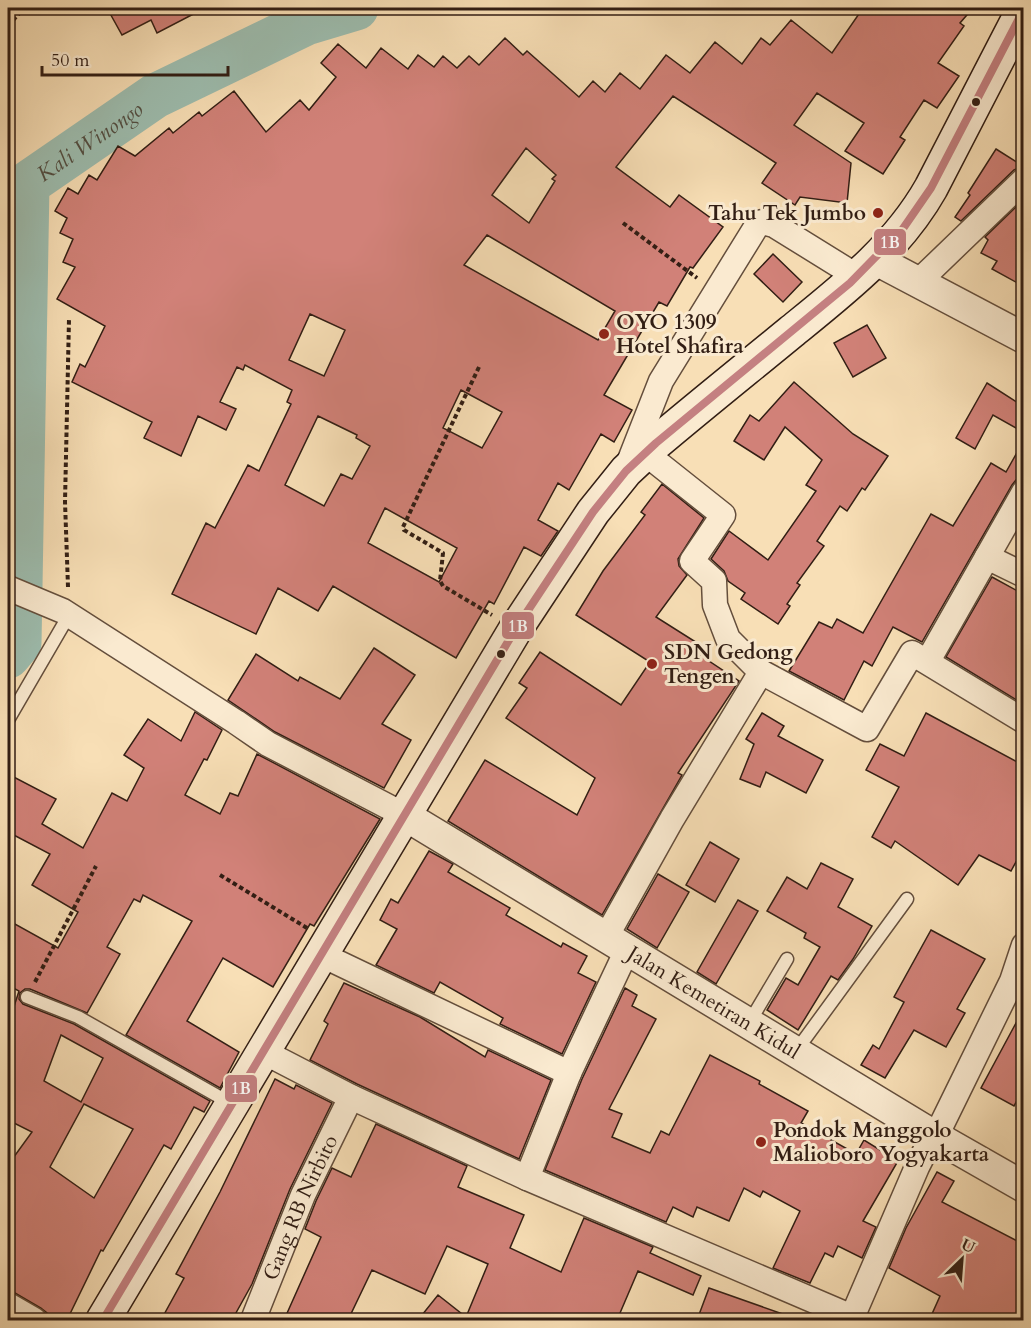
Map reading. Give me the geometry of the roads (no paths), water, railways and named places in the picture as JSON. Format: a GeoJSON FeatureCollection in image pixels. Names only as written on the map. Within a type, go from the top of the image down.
{"type":"FeatureCollection","features":[{"type":"Feature","properties":{"kind":"main road"},"geometry":{"type":"LineString","coordinates":[[103,1320],[264,1052],[316,943],[406,816],[515,630],[593,512],[636,462],[867,269],[917,214],[1023,8]]}},
{"type":"Feature","properties":{"kind":"street"},"geometry":{"type":"LineString","coordinates":[[917,283],[1023,180]]}},
{"type":"Feature","properties":{"kind":"street"},"geometry":{"type":"LineString","coordinates":[[1023,338],[917,283],[867,269],[774,225],[762,222],[756,227],[661,381],[636,462],[723,514],[692,561],[714,581],[715,605],[728,639],[761,672],[867,729],[912,653],[1023,721]]}},
{"type":"Feature","properties":{"kind":"street"},"geometry":{"type":"LineString","coordinates":[[933,652],[1023,492]]}},
{"type":"Feature","properties":{"kind":"street"},"geometry":{"type":"LineString","coordinates":[[987,557],[1023,575]]}},
{"type":"Feature","properties":{"kind":"street"},"geometry":{"type":"LineString","coordinates":[[8,588],[66,613],[268,744],[406,816]]}},
{"type":"Feature","properties":{"kind":"street"},"geometry":{"type":"LineString","coordinates":[[527,1178],[617,944],[672,819],[761,672]]}},
{"type":"Feature","properties":{"kind":"street","name":"Jalan Kemetiran Kidul"},"geometry":{"type":"LineString","coordinates":[[406,816],[1023,1187]]}},
{"type":"Feature","properties":{"kind":"street"},"geometry":{"type":"LineString","coordinates":[[316,943],[569,1073]]}},
{"type":"Feature","properties":{"kind":"street"},"geometry":{"type":"LineString","coordinates":[[264,1052],[351,1097],[527,1178],[852,1319],[916,1167],[1012,981],[1023,945]]}},
{"type":"Feature","properties":{"kind":"street","name":"Gang RB Nirbito"},"geometry":{"type":"LineString","coordinates":[[252,1320],[303,1195],[351,1097]]}},
{"type":"Feature","properties":{"kind":"street"},"geometry":{"type":"LineString","coordinates":[[8,1305],[34,1320]]}},
{"type":"Feature","properties":{"kind":"lane"},"geometry":{"type":"LineString","coordinates":[[8,720],[66,613]]}},
{"type":"Feature","properties":{"kind":"lane"},"geometry":{"type":"LineString","coordinates":[[796,1052],[907,899]]}},
{"type":"Feature","properties":{"kind":"lane"},"geometry":{"type":"LineString","coordinates":[[749,1023],[787,959]]}},
{"type":"Feature","properties":{"kind":"lane"},"geometry":{"type":"LineString","coordinates":[[27,997],[78,1017],[231,1104]]}},
{"type":"Feature","properties":{"kind":"waterway","name":"Kali Winongo"},"geometry":{"type":"LineString","coordinates":[[8,656],[19,643],[27,184],[155,96],[306,23],[356,8]]}},
{"type":"Feature","properties":{"kind":"place","name":"Tahu Tek Jumbo"},"geometry":{"type":"Point","coordinates":[878,213]}},
{"type":"Feature","properties":{"kind":"place","name":"OYO 1309 Hotel Shafira"},"geometry":{"type":"Point","coordinates":[604,334]}},
{"type":"Feature","properties":{"kind":"place","name":"SDN Gedong Tengen"},"geometry":{"type":"Point","coordinates":[652,664]}},
{"type":"Feature","properties":{"kind":"place","name":"Pondok Manggolo Malioboro Yogyakarta"},"geometry":{"type":"Point","coordinates":[761,1142]}}]}
